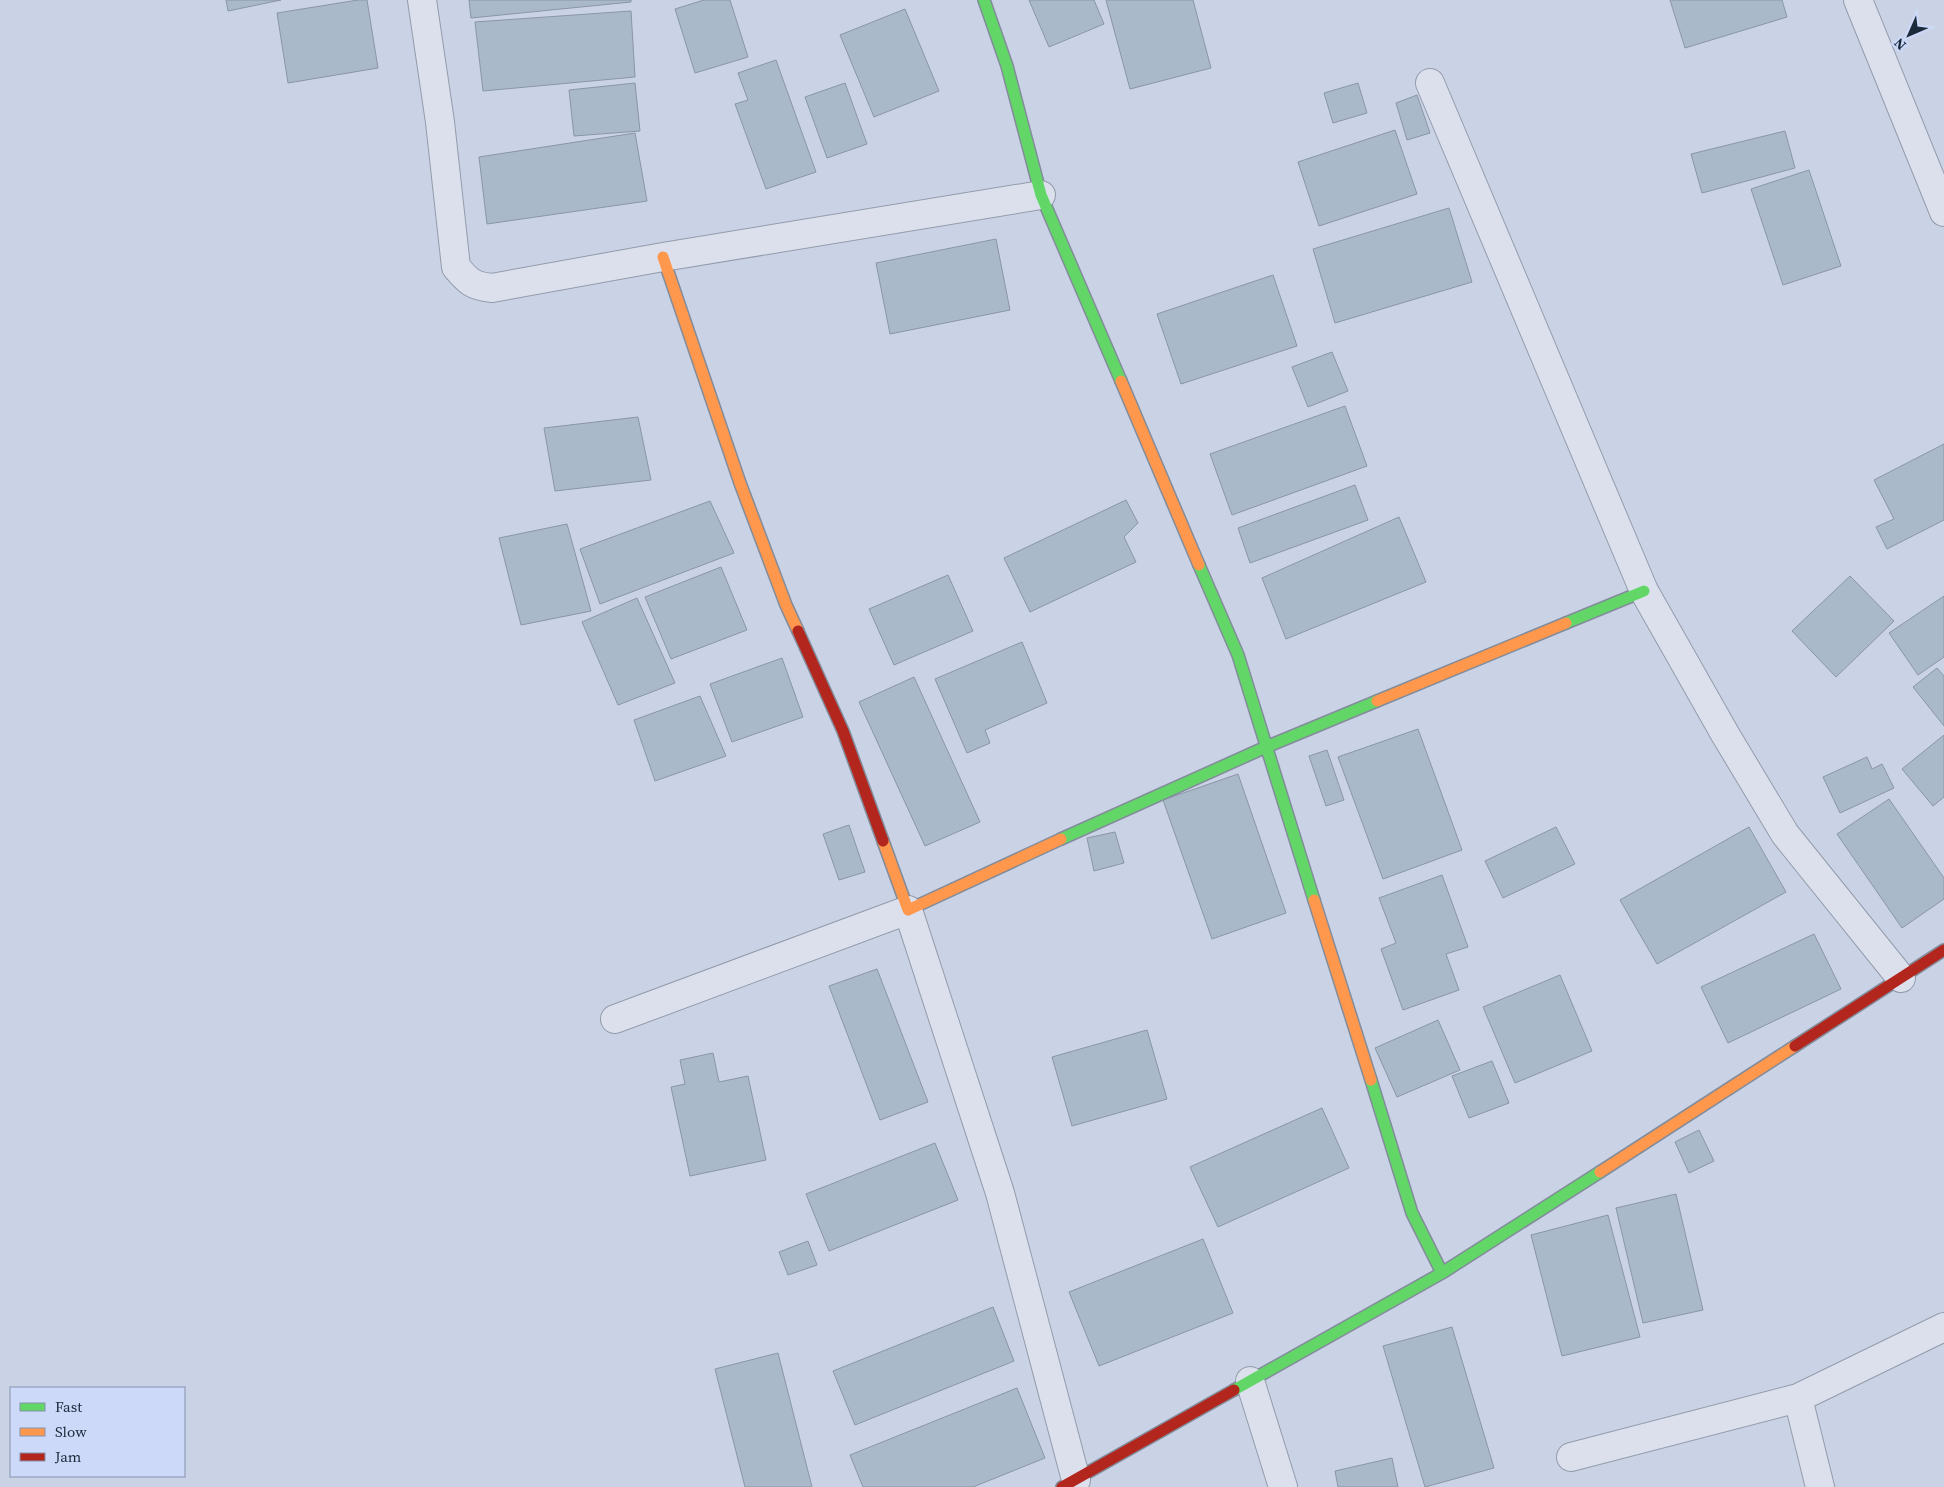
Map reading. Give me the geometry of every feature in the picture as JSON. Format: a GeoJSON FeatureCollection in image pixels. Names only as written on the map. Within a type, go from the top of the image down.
{"type":"FeatureCollection","features":[{"type":"Feature","properties":{"kind":"street"},"geometry":{"type":"LineString","coordinates":[[422,0],[440,122],[456,267],[467,281],[479,287],[492,288],[662,257],[1041,195]]}},
{"type":"Feature","properties":{"kind":"street"},"geometry":{"type":"LineString","coordinates":[[984,0],[1007,66],[1041,195],[1238,655],[1412,1213],[1442,1273]]}},
{"type":"Feature","properties":{"kind":"street"},"geometry":{"type":"LineString","coordinates":[[1858,0],[1944,212]]}},
{"type":"Feature","properties":{"kind":"street"},"geometry":{"type":"LineString","coordinates":[[1430,83],[1644,590],[1724,734],[1785,834],[1901,978]]}},
{"type":"Feature","properties":{"kind":"street"},"geometry":{"type":"LineString","coordinates":[[662,257],[740,483],[786,605],[843,731],[908,910],[1000,1193],[1069,1484],[1442,1273],[1944,950]]}},
{"type":"Feature","properties":{"kind":"street"},"geometry":{"type":"LineString","coordinates":[[615,1019],[908,910],[1043,846],[1266,747],[1644,590]]}},
{"type":"Feature","properties":{"kind":"street"},"geometry":{"type":"LineString","coordinates":[[1571,1457],[1798,1398],[1944,1327]]}},
{"type":"Feature","properties":{"kind":"street"},"geometry":{"type":"LineString","coordinates":[[1250,1381],[1283,1487]]}},
{"type":"Feature","properties":{"kind":"street"},"geometry":{"type":"LineString","coordinates":[[1798,1398],[1820,1487]]}},
{"type":"Feature","properties":{"kind":"building"},"geometry":{"type":"Polygon","coordinates":[[[226,0],[281,0],[228,11],[226,0]]]}},
{"type":"Feature","properties":{"kind":"building"},"geometry":{"type":"Polygon","coordinates":[[[367,0],[378,68],[288,83],[277,13],[367,0]]]}},
{"type":"Feature","properties":{"kind":"building"},"geometry":{"type":"Polygon","coordinates":[[[469,0],[631,0],[631,2],[471,18],[469,0]]]}},
{"type":"Feature","properties":{"kind":"building"},"geometry":{"type":"Polygon","coordinates":[[[704,0],[730,0],[748,57],[695,73],[675,9],[704,0]]]}},
{"type":"Feature","properties":{"kind":"building"},"geometry":{"type":"Polygon","coordinates":[[[1029,0],[1094,0],[1104,24],[1049,47],[1029,0]]]}},
{"type":"Feature","properties":{"kind":"building"},"geometry":{"type":"Polygon","coordinates":[[[1106,0],[1193,0],[1211,68],[1130,89],[1106,0]]]}},
{"type":"Feature","properties":{"kind":"building"},"geometry":{"type":"Polygon","coordinates":[[[1670,0],[1782,0],[1787,17],[1685,48],[1670,0]]]}},
{"type":"Feature","properties":{"kind":"building"},"geometry":{"type":"Polygon","coordinates":[[[905,9],[939,91],[874,117],[840,35],[905,9]]]}},
{"type":"Feature","properties":{"kind":"building"},"geometry":{"type":"Polygon","coordinates":[[[631,11],[635,77],[483,91],[475,22],[631,11]]]}},
{"type":"Feature","properties":{"kind":"building"},"geometry":{"type":"Polygon","coordinates":[[[776,60],[816,172],[766,189],[735,104],[748,100],[738,73],[776,60]]]}},
{"type":"Feature","properties":{"kind":"building"},"geometry":{"type":"Polygon","coordinates":[[[635,83],[640,131],[574,136],[569,90],[635,83]]]}},
{"type":"Feature","properties":{"kind":"building"},"geometry":{"type":"Polygon","coordinates":[[[845,83],[867,144],[827,158],[805,97],[845,83]]]}},
{"type":"Feature","properties":{"kind":"building"},"geometry":{"type":"Polygon","coordinates":[[[1358,83],[1367,113],[1333,123],[1324,93],[1358,83]]]}},
{"type":"Feature","properties":{"kind":"building"},"geometry":{"type":"Polygon","coordinates":[[[1417,95],[1430,133],[1407,140],[1396,103],[1417,95]]]}},
{"type":"Feature","properties":{"kind":"building"},"geometry":{"type":"Polygon","coordinates":[[[1395,130],[1417,194],[1319,226],[1298,162],[1395,130]]]}},
{"type":"Feature","properties":{"kind":"building"},"geometry":{"type":"Polygon","coordinates":[[[1785,131],[1795,168],[1702,193],[1691,154],[1785,131]]]}},
{"type":"Feature","properties":{"kind":"building"},"geometry":{"type":"Polygon","coordinates":[[[635,133],[647,201],[487,224],[479,157],[635,133]]]}},
{"type":"Feature","properties":{"kind":"building"},"geometry":{"type":"Polygon","coordinates":[[[1809,170],[1841,266],[1783,285],[1751,189],[1809,170]]]}},
{"type":"Feature","properties":{"kind":"building"},"geometry":{"type":"Polygon","coordinates":[[[1449,208],[1472,282],[1335,323],[1313,249],[1449,208]]]}},
{"type":"Feature","properties":{"kind":"building"},"geometry":{"type":"Polygon","coordinates":[[[996,239],[1010,310],[890,334],[876,263],[996,239]]]}},
{"type":"Feature","properties":{"kind":"building"},"geometry":{"type":"Polygon","coordinates":[[[1273,275],[1297,346],[1181,384],[1157,314],[1273,275]]]}},
{"type":"Feature","properties":{"kind":"building"},"geometry":{"type":"Polygon","coordinates":[[[1332,352],[1348,391],[1308,407],[1292,367],[1332,352]]]}},
{"type":"Feature","properties":{"kind":"building"},"geometry":{"type":"Polygon","coordinates":[[[1345,406],[1367,466],[1232,515],[1210,454],[1345,406]]]}},
{"type":"Feature","properties":{"kind":"building"},"geometry":{"type":"Polygon","coordinates":[[[638,417],[651,480],[555,491],[544,428],[638,417]]]}},
{"type":"Feature","properties":{"kind":"building"},"geometry":{"type":"Polygon","coordinates":[[[1944,444],[1944,520],[1887,549],[1876,527],[1894,519],[1874,480],[1944,444]]]}},
{"type":"Feature","properties":{"kind":"building"},"geometry":{"type":"Polygon","coordinates":[[[1355,485],[1368,520],[1250,563],[1238,528],[1355,485]]]}},
{"type":"Feature","properties":{"kind":"building"},"geometry":{"type":"Polygon","coordinates":[[[1126,500],[1138,523],[1124,537],[1136,562],[1030,612],[1004,558],[1126,500]]]}},
{"type":"Feature","properties":{"kind":"building"},"geometry":{"type":"Polygon","coordinates":[[[710,501],[734,553],[600,604],[580,549],[710,501]]]}},
{"type":"Feature","properties":{"kind":"building"},"geometry":{"type":"Polygon","coordinates":[[[1399,517],[1426,582],[1286,639],[1262,578],[1399,517]]]}},
{"type":"Feature","properties":{"kind":"building"},"geometry":{"type":"Polygon","coordinates":[[[567,524],[591,611],[521,625],[499,538],[567,524]]]}},
{"type":"Feature","properties":{"kind":"building"},"geometry":{"type":"Polygon","coordinates":[[[721,567],[747,630],[671,659],[645,597],[721,567]]]}},
{"type":"Feature","properties":{"kind":"building"},"geometry":{"type":"Polygon","coordinates":[[[948,575],[973,631],[894,665],[869,609],[948,575]]]}},
{"type":"Feature","properties":{"kind":"building"},"geometry":{"type":"Polygon","coordinates":[[[1850,576],[1894,621],[1836,677],[1792,631],[1850,576]]]}},
{"type":"Feature","properties":{"kind":"building"},"geometry":{"type":"Polygon","coordinates":[[[1944,596],[1944,657],[1918,675],[1889,633],[1944,596]]]}},
{"type":"Feature","properties":{"kind":"building"},"geometry":{"type":"Polygon","coordinates":[[[637,598],[675,683],[618,705],[582,622],[637,598]]]}},
{"type":"Feature","properties":{"kind":"building"},"geometry":{"type":"Polygon","coordinates":[[[1022,642],[1047,703],[985,730],[990,743],[967,753],[935,679],[1022,642]]]}},
{"type":"Feature","properties":{"kind":"building"},"geometry":{"type":"Polygon","coordinates":[[[782,658],[803,717],[732,742],[710,684],[782,658]]]}},
{"type":"Feature","properties":{"kind":"building"},"geometry":{"type":"Polygon","coordinates":[[[1937,668],[1944,676],[1944,726],[1913,687],[1937,668]]]}},
{"type":"Feature","properties":{"kind":"building"},"geometry":{"type":"Polygon","coordinates":[[[914,677],[980,822],[925,846],[859,702],[914,677]]]}},
{"type":"Feature","properties":{"kind":"building"},"geometry":{"type":"Polygon","coordinates":[[[700,696],[726,756],[655,781],[634,720],[700,696]]]}},
{"type":"Feature","properties":{"kind":"building"},"geometry":{"type":"Polygon","coordinates":[[[1418,729],[1462,850],[1383,879],[1338,757],[1418,729]]]}},
{"type":"Feature","properties":{"kind":"building"},"geometry":{"type":"Polygon","coordinates":[[[1944,735],[1944,797],[1933,806],[1902,769],[1944,735]]]}},
{"type":"Feature","properties":{"kind":"building"},"geometry":{"type":"Polygon","coordinates":[[[1327,750],[1344,800],[1326,806],[1309,756],[1327,750]]]}},
{"type":"Feature","properties":{"kind":"building"},"geometry":{"type":"Polygon","coordinates":[[[1867,757],[1872,769],[1882,764],[1894,788],[1840,813],[1823,777],[1867,757]]]}},
{"type":"Feature","properties":{"kind":"building"},"geometry":{"type":"Polygon","coordinates":[[[1238,774],[1286,913],[1212,939],[1163,800],[1238,774]]]}},
{"type":"Feature","properties":{"kind":"building"},"geometry":{"type":"Polygon","coordinates":[[[1889,799],[1944,878],[1944,899],[1902,928],[1837,834],[1889,799]]]}},
{"type":"Feature","properties":{"kind":"building"},"geometry":{"type":"Polygon","coordinates":[[[849,825],[865,872],[839,880],[823,834],[849,825]]]}},
{"type":"Feature","properties":{"kind":"building"},"geometry":{"type":"Polygon","coordinates":[[[1556,827],[1575,864],[1503,898],[1485,861],[1556,827]]]}},
{"type":"Feature","properties":{"kind":"building"},"geometry":{"type":"Polygon","coordinates":[[[1749,827],[1786,892],[1657,964],[1620,900],[1749,827]]]}},
{"type":"Feature","properties":{"kind":"building"},"geometry":{"type":"Polygon","coordinates":[[[1115,832],[1124,863],[1094,871],[1087,838],[1115,832]]]}},
{"type":"Feature","properties":{"kind":"building"},"geometry":{"type":"Polygon","coordinates":[[[1442,875],[1468,947],[1446,954],[1459,990],[1403,1010],[1381,949],[1396,943],[1379,898],[1442,875]]]}},
{"type":"Feature","properties":{"kind":"building"},"geometry":{"type":"Polygon","coordinates":[[[1814,934],[1841,989],[1728,1043],[1701,987],[1814,934]]]}},
{"type":"Feature","properties":{"kind":"building"},"geometry":{"type":"Polygon","coordinates":[[[877,969],[928,1102],[880,1120],[829,986],[877,969]]]}},
{"type":"Feature","properties":{"kind":"building"},"geometry":{"type":"Polygon","coordinates":[[[1560,975],[1592,1051],[1515,1083],[1483,1007],[1560,975]]]}},
{"type":"Feature","properties":{"kind":"building"},"geometry":{"type":"Polygon","coordinates":[[[1438,1020],[1460,1070],[1397,1097],[1375,1048],[1438,1020]]]}},
{"type":"Feature","properties":{"kind":"building"},"geometry":{"type":"Polygon","coordinates":[[[1147,1030],[1167,1099],[1072,1126],[1052,1057],[1147,1030]]]}},
{"type":"Feature","properties":{"kind":"building"},"geometry":{"type":"Polygon","coordinates":[[[713,1053],[719,1082],[748,1076],[766,1160],[690,1176],[671,1087],[685,1084],[680,1060],[713,1053]]]}},
{"type":"Feature","properties":{"kind":"building"},"geometry":{"type":"Polygon","coordinates":[[[1492,1061],[1509,1103],[1469,1118],[1452,1076],[1492,1061]]]}},
{"type":"Feature","properties":{"kind":"building"},"geometry":{"type":"Polygon","coordinates":[[[1322,1108],[1349,1168],[1218,1227],[1190,1167],[1322,1108]]]}},
{"type":"Feature","properties":{"kind":"building"},"geometry":{"type":"Polygon","coordinates":[[[1699,1130],[1714,1161],[1689,1173],[1675,1142],[1699,1130]]]}},
{"type":"Feature","properties":{"kind":"building"},"geometry":{"type":"Polygon","coordinates":[[[935,1143],[958,1200],[829,1251],[806,1194],[935,1143]]]}},
{"type":"Feature","properties":{"kind":"building"},"geometry":{"type":"Polygon","coordinates":[[[1676,1194],[1703,1310],[1643,1323],[1616,1208],[1676,1194]]]}},
{"type":"Feature","properties":{"kind":"building"},"geometry":{"type":"Polygon","coordinates":[[[1608,1215],[1640,1337],[1562,1356],[1531,1235],[1608,1215]]]}},
{"type":"Feature","properties":{"kind":"building"},"geometry":{"type":"Polygon","coordinates":[[[1203,1239],[1233,1313],[1099,1366],[1069,1292],[1203,1239]]]}},
{"type":"Feature","properties":{"kind":"building"},"geometry":{"type":"Polygon","coordinates":[[[808,1241],[817,1265],[788,1275],[779,1252],[808,1241]]]}},
{"type":"Feature","properties":{"kind":"building"},"geometry":{"type":"Polygon","coordinates":[[[993,1307],[1014,1361],[855,1425],[833,1371],[993,1307]]]}},
{"type":"Feature","properties":{"kind":"building"},"geometry":{"type":"Polygon","coordinates":[[[1452,1327],[1494,1468],[1425,1487],[1383,1346],[1452,1327]]]}},
{"type":"Feature","properties":{"kind":"building"},"geometry":{"type":"Polygon","coordinates":[[[778,1353],[812,1487],[745,1487],[715,1369],[778,1353]]]}},
{"type":"Feature","properties":{"kind":"building"},"geometry":{"type":"Polygon","coordinates":[[[1017,1388],[1045,1458],[973,1487],[863,1487],[850,1455],[1017,1388]]]}},
{"type":"Feature","properties":{"kind":"building"},"geometry":{"type":"Polygon","coordinates":[[[1392,1458],[1398,1487],[1338,1487],[1335,1471],[1392,1458]]]}},
{"type":"Feature","properties":{"kind":"traffic: fast"},"geometry":{"type":"LineString","coordinates":[[984,0],[1007,66],[1041,195],[1121,381]]}},
{"type":"Feature","properties":{"kind":"traffic: fast"},"geometry":{"type":"LineString","coordinates":[[1199,565],[1238,655],[1314,900]]}},
{"type":"Feature","properties":{"kind":"traffic: fast"},"geometry":{"type":"LineString","coordinates":[[1566,623],[1644,591]]}},
{"type":"Feature","properties":{"kind":"traffic: fast"},"geometry":{"type":"LineString","coordinates":[[1061,839],[1266,747],[1377,701]]}},
{"type":"Feature","properties":{"kind":"traffic: fast"},"geometry":{"type":"LineString","coordinates":[[1371,1080],[1412,1213],[1442,1273]]}},
{"type":"Feature","properties":{"kind":"traffic: fast"},"geometry":{"type":"LineString","coordinates":[[1234,1390],[1442,1273],[1600,1172]]}},
{"type":"Feature","properties":{"kind":"traffic: slow"},"geometry":{"type":"LineString","coordinates":[[663,257],[740,483],[786,605],[798,631]]}},
{"type":"Feature","properties":{"kind":"traffic: slow"},"geometry":{"type":"LineString","coordinates":[[1121,381],[1199,565]]}},
{"type":"Feature","properties":{"kind":"traffic: slow"},"geometry":{"type":"LineString","coordinates":[[1377,701],[1566,623]]}},
{"type":"Feature","properties":{"kind":"traffic: slow"},"geometry":{"type":"LineString","coordinates":[[883,841],[908,910],[1061,839]]}},
{"type":"Feature","properties":{"kind":"traffic: slow"},"geometry":{"type":"LineString","coordinates":[[1314,900],[1371,1080]]}},
{"type":"Feature","properties":{"kind":"traffic: slow"},"geometry":{"type":"LineString","coordinates":[[1600,1172],[1795,1046]]}},
{"type":"Feature","properties":{"kind":"traffic: jam"},"geometry":{"type":"LineString","coordinates":[[798,631],[843,731],[883,841]]}},
{"type":"Feature","properties":{"kind":"traffic: jam"},"geometry":{"type":"LineString","coordinates":[[1795,1046],[1944,950]]}},
{"type":"Feature","properties":{"kind":"traffic: jam"},"geometry":{"type":"LineString","coordinates":[[1062,1487],[1234,1390]]}}]}
